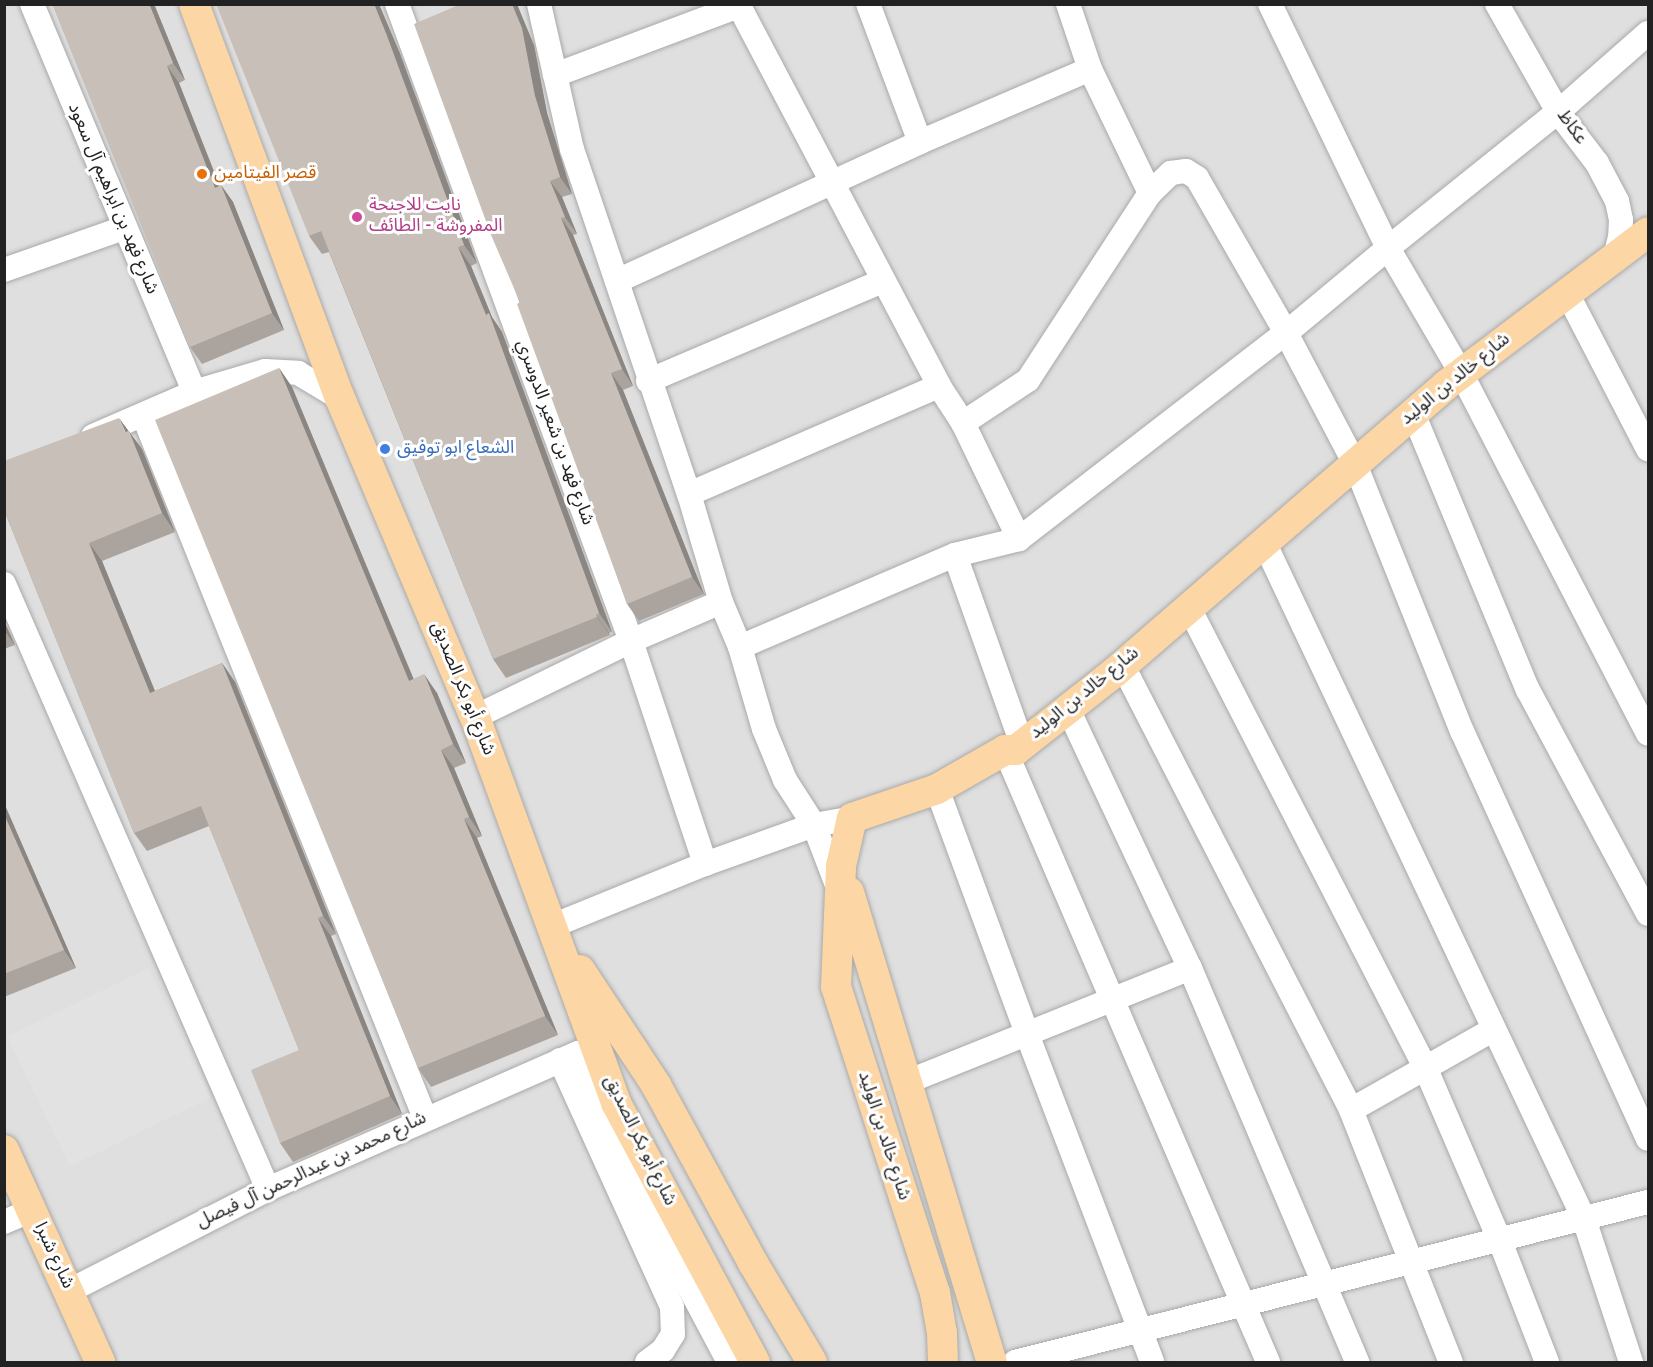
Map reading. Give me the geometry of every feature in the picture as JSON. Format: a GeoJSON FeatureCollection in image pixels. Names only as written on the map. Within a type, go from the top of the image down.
{"type":"FeatureCollection","features":[{"type":"Feature","properties":{"kind":"main road","name":"شارع أبو بكر الصديق"},"geometry":{"type":"LineString","coordinates":[[194,4],[340,398],[475,717],[616,1103],[755,1362]]}},
{"type":"Feature","properties":{"kind":"main road","name":"شارع خالد بن الوليد"},"geometry":{"type":"LineString","coordinates":[[943,1362],[942,1333],[934,1293],[836,987],[841,879],[852,818],[937,789],[1014,747],[1068,709],[1190,608],[1461,373],[1648,232]]}},
{"type":"Feature","properties":{"kind":"main road"},"geometry":{"type":"LineString","coordinates":[[841,879],[907,1082],[992,1362]]}},
{"type":"Feature","properties":{"kind":"main road"},"geometry":{"type":"LineString","coordinates":[[552,926],[656,1085],[753,1263],[812,1362]]}},
{"type":"Feature","properties":{"kind":"main road","name":"شارع شبرا"},"geometry":{"type":"LineString","coordinates":[[4,1150],[100,1362]]}},
{"type":"Feature","properties":{"kind":"street","name":"شارع فهد بن ابراهيم آل سعود"},"geometry":{"type":"LineString","coordinates":[[32,4],[194,392]]}},
{"type":"Feature","properties":{"kind":"street","name":"شارع فهد بن شعير الدوسري"},"geometry":{"type":"LineString","coordinates":[[397,4],[631,641],[705,864]]}},
{"type":"Feature","properties":{"kind":"street"},"geometry":{"type":"LineString","coordinates":[[539,4],[572,149],[648,381],[688,494],[721,602],[740,647],[764,729],[785,780],[814,825],[841,879]]}},
{"type":"Feature","properties":{"kind":"street"},"geometry":{"type":"LineString","coordinates":[[868,4],[920,142]]}},
{"type":"Feature","properties":{"kind":"street"},"geometry":{"type":"LineString","coordinates":[[1068,4],[1090,69],[1150,193]]}},
{"type":"Feature","properties":{"kind":"street"},"geometry":{"type":"LineString","coordinates":[[1270,4],[1388,248],[1461,373],[1648,733]]}},
{"type":"Feature","properties":{"kind":"street","name":"عكاظ"},"geometry":{"type":"LineString","coordinates":[[1497,4],[1558,112],[1597,164],[1617,201],[1621,220],[1615,257]]}},
{"type":"Feature","properties":{"kind":"street"},"geometry":{"type":"LineString","coordinates":[[555,75],[739,5],[939,386],[963,423],[1019,539]]}},
{"type":"Feature","properties":{"kind":"street"},"geometry":{"type":"LineString","coordinates":[[740,647],[955,555],[1019,539],[1286,333],[1558,112],[1648,33]]}},
{"type":"Feature","properties":{"kind":"street"},"geometry":{"type":"LineString","coordinates":[[617,281],[920,142],[1090,69]]}},
{"type":"Feature","properties":{"kind":"street"},"geometry":{"type":"LineString","coordinates":[[963,423],[1028,380],[1150,193],[1171,173],[1186,171],[1197,178],[1286,333],[1354,464],[1462,731],[1648,1139]]}},
{"type":"Feature","properties":{"kind":"street"},"geometry":{"type":"LineString","coordinates":[[4,270],[124,228]]}},
{"type":"Feature","properties":{"kind":"street"},"geometry":{"type":"LineString","coordinates":[[648,381],[883,281]]}},
{"type":"Feature","properties":{"kind":"street"},"geometry":{"type":"LineString","coordinates":[[1568,293],[1648,449]]}},
{"type":"Feature","properties":{"kind":"street"},"geometry":{"type":"LineString","coordinates":[[69,446],[144,417],[194,392],[265,371],[298,373],[340,398]]}},
{"type":"Feature","properties":{"kind":"street"},"geometry":{"type":"LineString","coordinates":[[688,494],[939,386]]}},
{"type":"Feature","properties":{"kind":"street"},"geometry":{"type":"LineString","coordinates":[[1413,413],[1528,690],[1648,914]]}},
{"type":"Feature","properties":{"kind":"street"},"geometry":{"type":"LineString","coordinates":[[144,417],[425,1118]]}},
{"type":"Feature","properties":{"kind":"street"},"geometry":{"type":"LineString","coordinates":[[1264,542],[1584,1219],[1631,1362]]}},
{"type":"Feature","properties":{"kind":"street"},"geometry":{"type":"LineString","coordinates":[[955,555],[1014,747],[1112,999],[1268,1362]]}},
{"type":"Feature","properties":{"kind":"street"},"geometry":{"type":"LineString","coordinates":[[4,584],[268,1189]]}},
{"type":"Feature","properties":{"kind":"street"},"geometry":{"type":"LineString","coordinates":[[475,717],[631,641],[721,602]]}},
{"type":"Feature","properties":{"kind":"street"},"geometry":{"type":"LineString","coordinates":[[1190,608],[1425,1067],[1500,1241],[1547,1362]]}},
{"type":"Feature","properties":{"kind":"street"},"geometry":{"type":"LineString","coordinates":[[1122,666],[1351,1110],[1451,1362]]}},
{"type":"Feature","properties":{"kind":"street"},"geometry":{"type":"LineString","coordinates":[[1068,709],[1190,968],[1357,1362]]}},
{"type":"Feature","properties":{"kind":"street"},"geometry":{"type":"LineString","coordinates":[[937,789],[1027,1034],[1152,1362]]}},
{"type":"Feature","properties":{"kind":"street"},"geometry":{"type":"LineString","coordinates":[[552,926],[705,864],[814,825],[852,818]]}},
{"type":"Feature","properties":{"kind":"street"},"geometry":{"type":"LineString","coordinates":[[907,1082],[1190,968]]}},
{"type":"Feature","properties":{"kind":"street"},"geometry":{"type":"LineString","coordinates":[[1351,1110],[1494,1029]]}},
{"type":"Feature","properties":{"kind":"street"},"geometry":{"type":"LineString","coordinates":[[647,1362],[663,1350],[673,1334],[672,1307],[560,1060],[578,1053],[630,1176],[729,1362]]}},
{"type":"Feature","properties":{"kind":"street","name":"شارع محمد بن عبدالرحمن آل فيصل"},"geometry":{"type":"LineString","coordinates":[[69,1291],[268,1189],[560,1060]]}},
{"type":"Feature","properties":{"kind":"street"},"geometry":{"type":"LineString","coordinates":[[1015,1362],[1244,1306],[1648,1202]]}},
{"type":"Feature","properties":{"kind":"street"},"geometry":{"type":"LineString","coordinates":[[4,1222],[32,1210]]}},
{"type":"Feature","properties":{"kind":"shaded area"},"geometry":{"type":"Polygon","coordinates":[[[5,5],[1648,5],[1648,1362],[5,1362],[5,5]]]}},
{"type":"Feature","properties":{"kind":"shaded area"},"geometry":{"type":"Polygon","coordinates":[[[148,968],[211,1097],[70,1166],[7,1037],[148,968]]]}},
{"type":"Feature","properties":{"kind":"building"},"geometry":{"type":"Polygon","coordinates":[[[52,4],[149,4],[173,63],[167,66],[215,188],[221,185],[272,313],[190,347],[52,4]]]}},
{"type":"Feature","properties":{"kind":"building"},"geometry":{"type":"Polygon","coordinates":[[[216,4],[374,4],[464,245],[458,247],[486,315],[489,313],[599,613],[597,617],[493,659],[321,231],[309,236],[216,4]]]}},
{"type":"Feature","properties":{"kind":"building"},"geometry":{"type":"Polygon","coordinates":[[[461,4],[512,4],[522,28],[535,96],[560,177],[550,181],[565,217],[561,218],[622,369],[611,373],[692,577],[627,604],[517,304],[520,302],[491,235],[414,24],[461,4]]]}},
{"type":"Feature","properties":{"kind":"building"},"geometry":{"type":"Polygon","coordinates":[[[279,368],[409,681],[424,674],[453,744],[441,750],[469,817],[464,819],[545,1016],[418,1068],[155,420],[279,368]]]}},
{"type":"Feature","properties":{"kind":"building"},"geometry":{"type":"Polygon","coordinates":[[[119,418],[125,432],[129,431],[162,513],[89,543],[150,693],[222,663],[323,916],[318,918],[390,1096],[280,1143],[251,1070],[299,1050],[201,806],[134,833],[4,510],[4,461],[119,418]]]}},
{"type":"Feature","properties":{"kind":"building"},"geometry":{"type":"Polygon","coordinates":[[[4,814],[64,950],[4,974],[4,814]]]}},
{"type":"Feature","properties":{"kind":"place","name":"قصر الفيتامين"},"geometry":{"type":"Point","coordinates":[202,174]}},
{"type":"Feature","properties":{"kind":"place","name":"نايت للاجنحة المفروشة - الطائف"},"geometry":{"type":"Point","coordinates":[357,217]}},
{"type":"Feature","properties":{"kind":"place","name":"الشعاع ابو توفيق"},"geometry":{"type":"Point","coordinates":[385,449]}}]}
